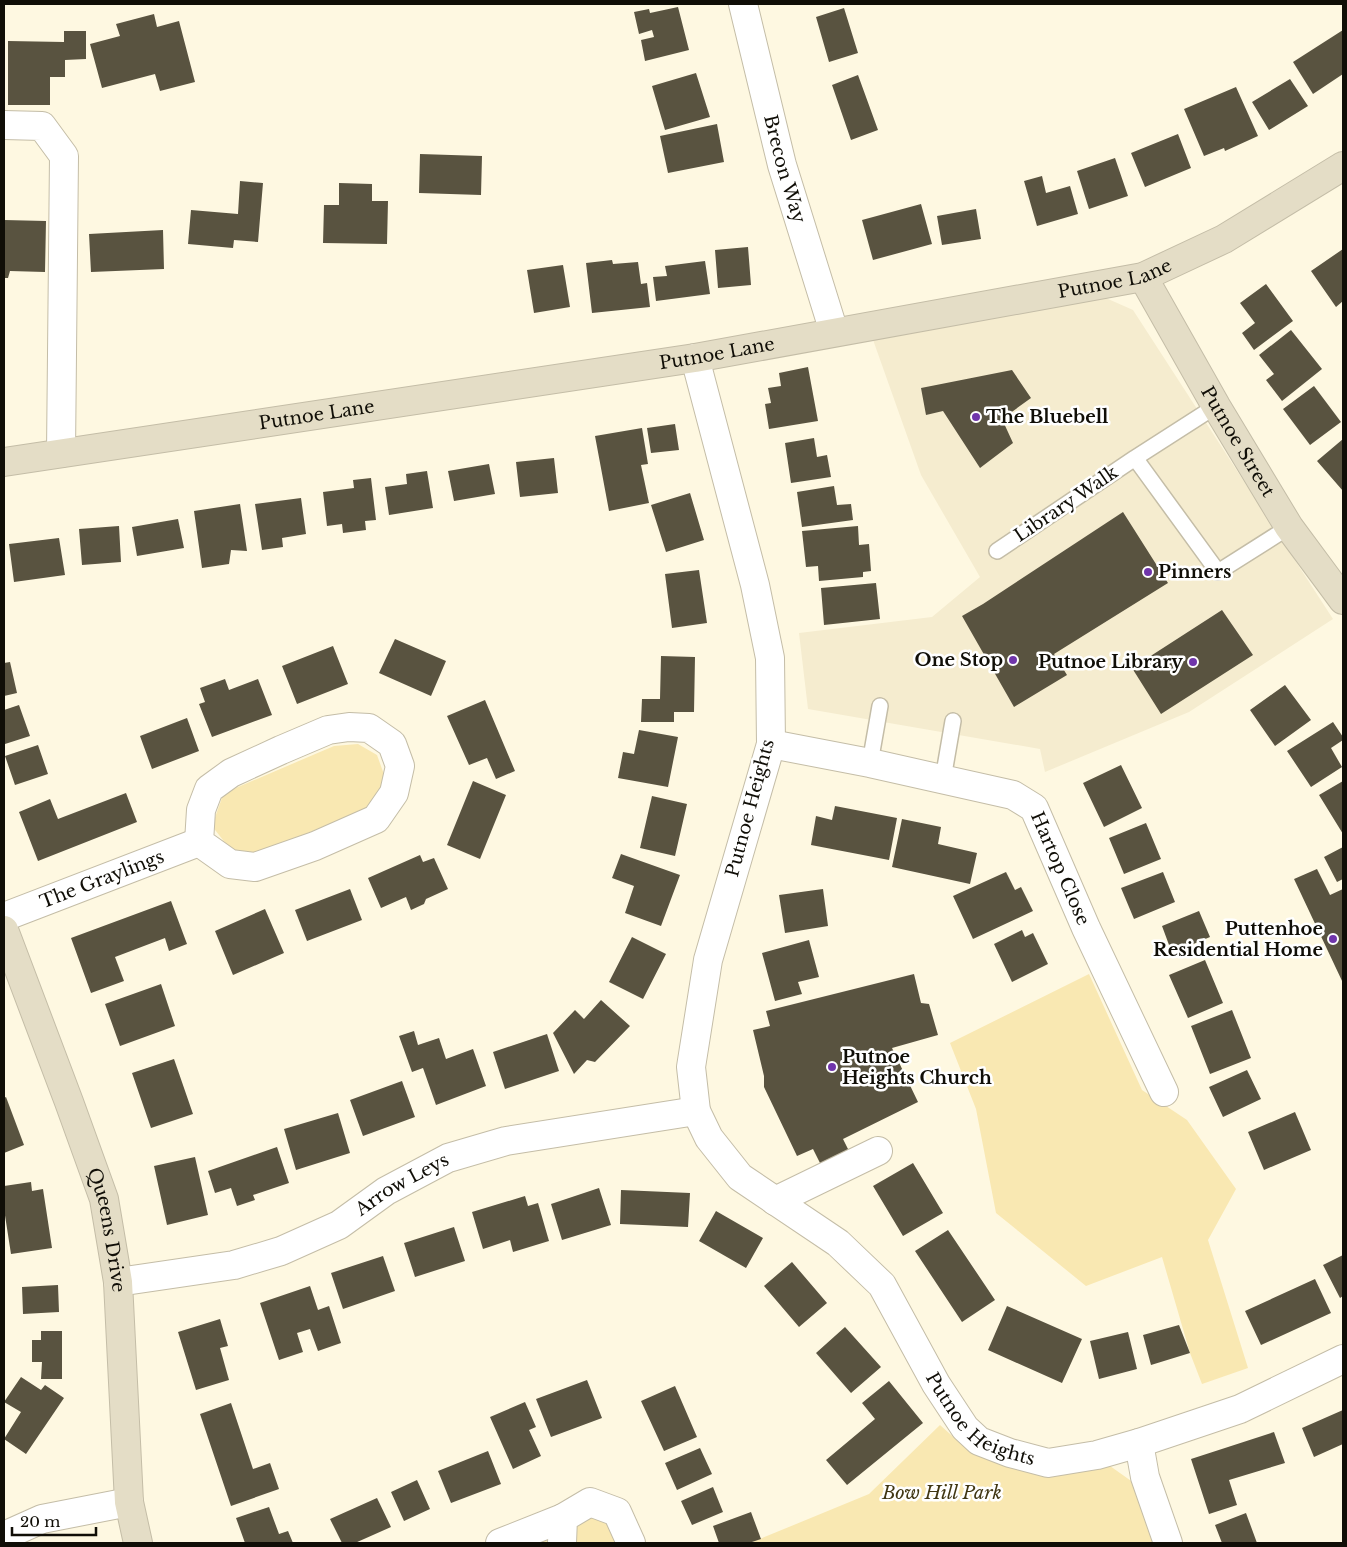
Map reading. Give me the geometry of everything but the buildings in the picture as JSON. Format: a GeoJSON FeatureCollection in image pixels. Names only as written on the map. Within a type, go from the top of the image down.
{"type":"FeatureCollection","features":[{"type":"Feature","properties":{"kind":"street","name":"Brecon Way"},"geometry":{"type":"LineString","coordinates":[[743,4],[782,165],[834,332]]}},
{"type":"Feature","properties":{"kind":"street"},"geometry":{"type":"LineString","coordinates":[[4,125],[42,126],[64,156],[61,453]]}},
{"type":"Feature","properties":{"kind":"street","name":"Putnoe Lane"},"geometry":{"type":"LineString","coordinates":[[4,462],[695,358],[1143,277],[1224,239],[1343,166]]}},
{"type":"Feature","properties":{"kind":"street","name":"Putnoe Street"},"geometry":{"type":"LineString","coordinates":[[1143,277],[1216,406],[1289,527],[1343,600]]}},
{"type":"Feature","properties":{"kind":"street","name":"Putnoe Heights"},"geometry":{"type":"LineString","coordinates":[[695,358],[755,585],[770,658],[771,744],[708,960],[691,1067],[696,1111],[709,1138],[740,1177],[838,1243],[882,1285],[936,1384],[965,1428],[979,1441],[1010,1453],[1048,1463],[1097,1455],[1140,1443],[1240,1409],[1343,1359]]}},
{"type":"Feature","properties":{"kind":"street"},"geometry":{"type":"LineString","coordinates":[[349,727],[369,728],[392,744],[400,766],[394,793],[376,818],[316,846],[255,867],[230,864],[199,842],[201,810],[209,789],[231,772],[328,730],[349,727]]}},
{"type":"Feature","properties":{"kind":"street","name":"Hartop Close"},"geometry":{"type":"LineString","coordinates":[[771,744],[870,763],[1013,795],[1034,808],[1086,928],[1164,1092]]}},
{"type":"Feature","properties":{"kind":"street","name":"The Graylings"},"geometry":{"type":"LineString","coordinates":[[4,916],[199,842]]}},
{"type":"Feature","properties":{"kind":"street","name":"Queens Drive"},"geometry":{"type":"LineString","coordinates":[[4,930],[104,1199],[118,1282],[129,1502],[138,1543]]}},
{"type":"Feature","properties":{"kind":"street","name":"Arrow Leys"},"geometry":{"type":"LineString","coordinates":[[118,1282],[234,1265],[281,1251],[339,1225],[386,1191],[456,1155],[506,1141],[696,1111]]}},
{"type":"Feature","properties":{"kind":"street"},"geometry":{"type":"LineString","coordinates":[[775,1201],[878,1151]]}},
{"type":"Feature","properties":{"kind":"street"},"geometry":{"type":"LineString","coordinates":[[1140,1443],[1145,1477],[1168,1543]]}},
{"type":"Feature","properties":{"kind":"street"},"geometry":{"type":"LineString","coordinates":[[4,1536],[42,1519],[129,1502]]}},
{"type":"Feature","properties":{"kind":"street"},"geometry":{"type":"LineString","coordinates":[[500,1543],[562,1531],[590,1502],[617,1512],[631,1543]]}},
{"type":"Feature","properties":{"kind":"lane","name":"Library Walk"},"geometry":{"type":"LineString","coordinates":[[997,551],[1216,406]]}},
{"type":"Feature","properties":{"kind":"lane","name":"Library Walk"},"geometry":{"type":"LineString","coordinates":[[1135,458],[1218,572],[1289,527]]}},
{"type":"Feature","properties":{"kind":"lane"},"geometry":{"type":"LineString","coordinates":[[870,763],[880,706]]}},
{"type":"Feature","properties":{"kind":"lane"},"geometry":{"type":"LineString","coordinates":[[943,780],[953,721]]}},
{"type":"Feature","properties":{"kind":"shaded area"},"geometry":{"type":"Polygon","coordinates":[[[1090,291],[1133,310],[1333,619],[1189,712],[1045,772],[1040,749],[808,709],[799,633],[932,617],[980,577],[921,475],[872,337],[1090,291]]]}},
{"type":"Feature","properties":{"kind":"green space"},"geometry":{"type":"Polygon","coordinates":[[[358,744],[377,755],[386,780],[365,809],[258,854],[230,849],[212,826],[223,795],[334,746],[358,744]]]}},
{"type":"Feature","properties":{"kind":"green space"},"geometry":{"type":"Polygon","coordinates":[[[1089,974],[1142,1090],[1187,1120],[1236,1189],[1208,1240],[1248,1368],[1202,1384],[1190,1353],[1162,1257],[1086,1286],[996,1213],[976,1109],[950,1043],[1089,974]]]}},
{"type":"Feature","properties":{"kind":"green space","name":"Bow Hill Park"},"geometry":{"type":"Polygon","coordinates":[[[940,1425],[969,1451],[1015,1469],[1065,1473],[1103,1461],[1134,1483],[1155,1543],[750,1543],[869,1494],[940,1425]]]}},
{"type":"Feature","properties":{"kind":"green space"},"geometry":{"type":"Polygon","coordinates":[[[587,1514],[609,1517],[620,1543],[534,1543],[587,1514]]]}},
{"type":"Feature","properties":{"kind":"place","name":"The Bluebell"},"geometry":{"type":"Point","coordinates":[976,417]}},
{"type":"Feature","properties":{"kind":"place","name":"Pinners"},"geometry":{"type":"Point","coordinates":[1148,572]}},
{"type":"Feature","properties":{"kind":"place","name":"One Stop"},"geometry":{"type":"Point","coordinates":[1013,660]}},
{"type":"Feature","properties":{"kind":"place","name":"Putnoe Library"},"geometry":{"type":"Point","coordinates":[1193,662]}},
{"type":"Feature","properties":{"kind":"place","name":"Puttenhoe Residential Home"},"geometry":{"type":"Point","coordinates":[1333,939]}},
{"type":"Feature","properties":{"kind":"place","name":"Putnoe Heights Church"},"geometry":{"type":"Point","coordinates":[832,1067]}}]}
